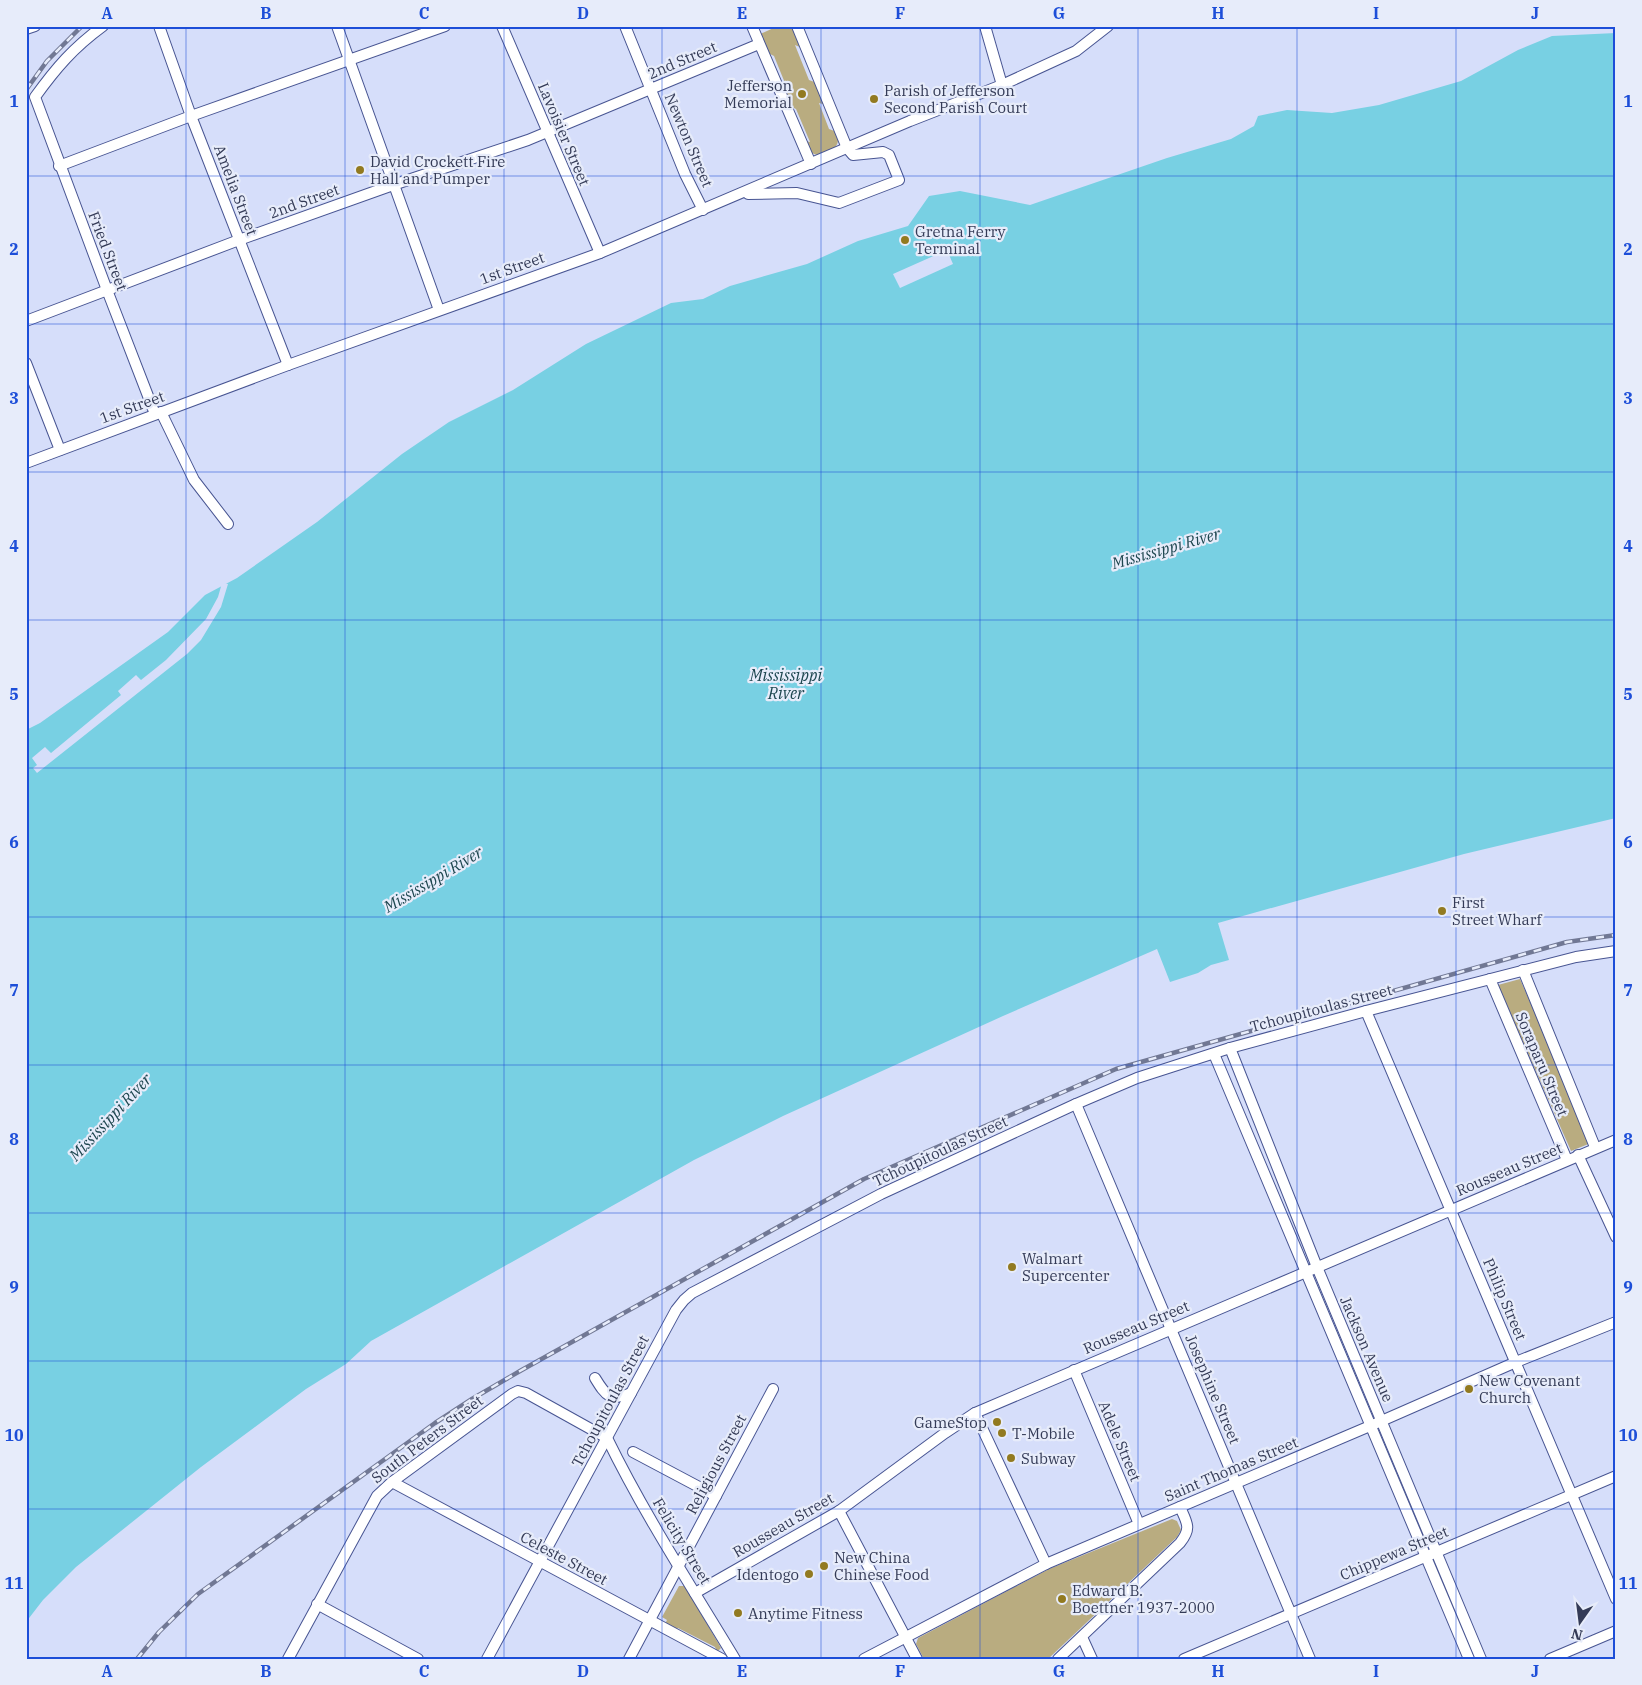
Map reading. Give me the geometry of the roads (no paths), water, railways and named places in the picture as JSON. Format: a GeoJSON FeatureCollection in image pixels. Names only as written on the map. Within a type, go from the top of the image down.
{"type":"FeatureCollection","features":[{"type":"Feature","properties":{"kind":"street"},"geometry":{"type":"LineString","coordinates":[[26,29],[35,26]]}},
{"type":"Feature","properties":{"kind":"street","name":"Fried Street"},"geometry":{"type":"LineString","coordinates":[[102,26],[57,66],[35,97],[106,290],[158,413],[194,480],[228,524]]}},
{"type":"Feature","properties":{"kind":"street","name":"Amelia Street"},"geometry":{"type":"LineString","coordinates":[[159,26],[191,116],[288,365]]}},
{"type":"Feature","properties":{"kind":"street"},"geometry":{"type":"LineString","coordinates":[[337,26],[439,310]]}},
{"type":"Feature","properties":{"kind":"street"},"geometry":{"type":"LineString","coordinates":[[59,166],[191,116],[445,26]]}},
{"type":"Feature","properties":{"kind":"street","name":"Lavoisier Street"},"geometry":{"type":"LineString","coordinates":[[502,26],[600,253]]}},
{"type":"Feature","properties":{"kind":"street","name":"Newton Street"},"geometry":{"type":"LineString","coordinates":[[625,26],[686,174],[703,210]]}},
{"type":"Feature","properties":{"kind":"street"},"geometry":{"type":"LineString","coordinates":[[752,26],[811,164]]}},
{"type":"Feature","properties":{"kind":"street"},"geometry":{"type":"LineString","coordinates":[[742,194],[797,193],[839,203],[899,180],[889,155],[883,152],[854,155],[847,148],[797,26]]}},
{"type":"Feature","properties":{"kind":"street"},"geometry":{"type":"LineString","coordinates":[[985,26],[1002,85]]}},
{"type":"Feature","properties":{"kind":"street","name":"1st Street"},"geometry":{"type":"LineString","coordinates":[[26,463],[288,365],[600,253],[847,148],[1002,85],[1076,51],[1108,26]]}},
{"type":"Feature","properties":{"kind":"street","name":"2nd Street"},"geometry":{"type":"LineString","coordinates":[[26,321],[239,240],[548,132],[759,44]]}},
{"type":"Feature","properties":{"kind":"street"},"geometry":{"type":"LineString","coordinates":[[26,363],[60,450]]}},
{"type":"Feature","properties":{"kind":"street","name":"Tchoupitoulas Street"},"geometry":{"type":"LineString","coordinates":[[487,1659],[676,1310],[688,1296],[881,1194],[1137,1078],[1230,1048],[1366,1011],[1576,957],[1616,951]]}},
{"type":"Feature","properties":{"kind":"street","name":"Soraparu Street"},"geometry":{"type":"LineString","coordinates":[[1523,970],[1595,1147]]}},
{"type":"Feature","properties":{"kind":"street","name":"Soraparu Street"},"geometry":{"type":"LineString","coordinates":[[1490,979],[1567,1160]]}},
{"type":"Feature","properties":{"kind":"street","name":"Philip Street"},"geometry":{"type":"LineString","coordinates":[[1366,1011],[1616,1599]]}},
{"type":"Feature","properties":{"kind":"street","name":"Jackson Avenue"},"geometry":{"type":"LineString","coordinates":[[1230,1048],[1381,1422],[1482,1659]]}},
{"type":"Feature","properties":{"kind":"street","name":"Jackson Avenue"},"geometry":{"type":"LineString","coordinates":[[1214,1054],[1469,1659]]}},
{"type":"Feature","properties":{"kind":"street","name":"Josephine Street"},"geometry":{"type":"LineString","coordinates":[[1076,1104],[1310,1659]]}},
{"type":"Feature","properties":{"kind":"street","name":"Rousseau Street"},"geometry":{"type":"LineString","coordinates":[[695,1593],[839,1511],[974,1413],[1452,1210],[1595,1147],[1616,1140]]}},
{"type":"Feature","properties":{"kind":"street"},"geometry":{"type":"LineString","coordinates":[[1578,1155],[1616,1238]]}},
{"type":"Feature","properties":{"kind":"street","name":"Saint Thomas Street"},"geometry":{"type":"LineString","coordinates":[[864,1659],[1046,1564],[1381,1422],[1516,1362],[1616,1322]]}},
{"type":"Feature","properties":{"kind":"street","name":"Adele Street"},"geometry":{"type":"LineString","coordinates":[[1074,1370],[1139,1524]]}},
{"type":"Feature","properties":{"kind":"street"},"geometry":{"type":"LineString","coordinates":[[595,1378],[604,1393],[613,1398],[620,1398],[631,1393]]}},
{"type":"Feature","properties":{"kind":"street","name":"Religious Street"},"geometry":{"type":"LineString","coordinates":[[630,1659],[773,1389]]}},
{"type":"Feature","properties":{"kind":"street","name":"South Peters Street"},"geometry":{"type":"LineString","coordinates":[[288,1659],[377,1496],[392,1482],[512,1394],[518,1391],[526,1393],[607,1438]]}},
{"type":"Feature","properties":{"kind":"street"},"geometry":{"type":"LineString","coordinates":[[974,1413],[1046,1564]]}},
{"type":"Feature","properties":{"kind":"street","name":"Felicity Street"},"geometry":{"type":"LineString","coordinates":[[607,1438],[679,1566],[735,1659]]}},
{"type":"Feature","properties":{"kind":"street"},"geometry":{"type":"LineString","coordinates":[[633,1452],[716,1496]]}},
{"type":"Feature","properties":{"kind":"street","name":"Chippewa Street"},"geometry":{"type":"LineString","coordinates":[[1184,1659],[1201,1656],[1290,1613],[1616,1476]]}},
{"type":"Feature","properties":{"kind":"street","name":"Celeste Street"},"geometry":{"type":"LineString","coordinates":[[392,1482],[722,1659]]}},
{"type":"Feature","properties":{"kind":"street"},"geometry":{"type":"LineString","coordinates":[[1058,1659],[1186,1536],[1187,1524],[1180,1507]]}},
{"type":"Feature","properties":{"kind":"street"},"geometry":{"type":"LineString","coordinates":[[839,1511],[916,1659]]}},
{"type":"Feature","properties":{"kind":"street"},"geometry":{"type":"LineString","coordinates":[[317,1604],[418,1659]]}},
{"type":"Feature","properties":{"kind":"street"},"geometry":{"type":"LineString","coordinates":[[1550,1659],[1616,1631]]}},
{"type":"Feature","properties":{"kind":"street"},"geometry":{"type":"LineString","coordinates":[[1082,1636],[1092,1659]]}},
{"type":"Feature","properties":{"kind":"water","name":"Mississippi River"},"geometry":{"type":"Polygon","coordinates":[[[1616,33],[1616,818],[1464,854],[1218,923],[1229,960],[1211,965],[1198,973],[1170,982],[1157,949],[1003,1016],[783,1116],[694,1160],[371,1341],[346,1364],[306,1389],[201,1467],[76,1567],[43,1600],[26,1622],[26,730],[40,723],[168,632],[205,595],[237,578],[317,522],[402,454],[449,422],[513,390],[586,344],[671,303],[703,299],[730,286],[807,264],[858,241],[908,226],[929,196],[960,191],[1030,205],[1167,158],[1231,139],[1254,126],[1258,116],[1287,110],[1332,113],[1379,105],[1461,81],[1518,50],[1552,36],[1616,33]]]}},
{"type":"Feature","properties":{"kind":"railway"},"geometry":{"type":"LineString","coordinates":[[26,90],[47,61],[82,26]]}},
{"type":"Feature","properties":{"kind":"railway"},"geometry":{"type":"LineString","coordinates":[[137,1659],[159,1632],[198,1594],[435,1423],[520,1371],[864,1179],[1116,1069],[1567,942],[1616,935]]}},
{"type":"Feature","properties":{"kind":"place","name":"Jefferson Memorial"},"geometry":{"type":"Point","coordinates":[802,94]}},
{"type":"Feature","properties":{"kind":"place","name":"Parish of Jefferson Second Parish Court"},"geometry":{"type":"Point","coordinates":[874,99]}},
{"type":"Feature","properties":{"kind":"place","name":"David Crockett Fire Hall and Pumper"},"geometry":{"type":"Point","coordinates":[360,170]}},
{"type":"Feature","properties":{"kind":"place","name":"Gretna Ferry Terminal"},"geometry":{"type":"Point","coordinates":[905,240]}},
{"type":"Feature","properties":{"kind":"place","name":"First Street Wharf"},"geometry":{"type":"Point","coordinates":[1442,911]}},
{"type":"Feature","properties":{"kind":"place","name":"Walmart Supercenter"},"geometry":{"type":"Point","coordinates":[1012,1267]}},
{"type":"Feature","properties":{"kind":"place","name":"New Covenant Church"},"geometry":{"type":"Point","coordinates":[1469,1389]}},
{"type":"Feature","properties":{"kind":"place","name":"GameStop"},"geometry":{"type":"Point","coordinates":[997,1422]}},
{"type":"Feature","properties":{"kind":"place","name":"T-Mobile"},"geometry":{"type":"Point","coordinates":[1002,1433]}},
{"type":"Feature","properties":{"kind":"place","name":"Subway"},"geometry":{"type":"Point","coordinates":[1011,1458]}},
{"type":"Feature","properties":{"kind":"place","name":"New China Chinese Food"},"geometry":{"type":"Point","coordinates":[824,1566]}},
{"type":"Feature","properties":{"kind":"place","name":"Identogo"},"geometry":{"type":"Point","coordinates":[809,1574]}},
{"type":"Feature","properties":{"kind":"place","name":"Edward B. Boettner 1937-2000"},"geometry":{"type":"Point","coordinates":[1062,1599]}},
{"type":"Feature","properties":{"kind":"place","name":"Anytime Fitness"},"geometry":{"type":"Point","coordinates":[738,1613]}}]}
